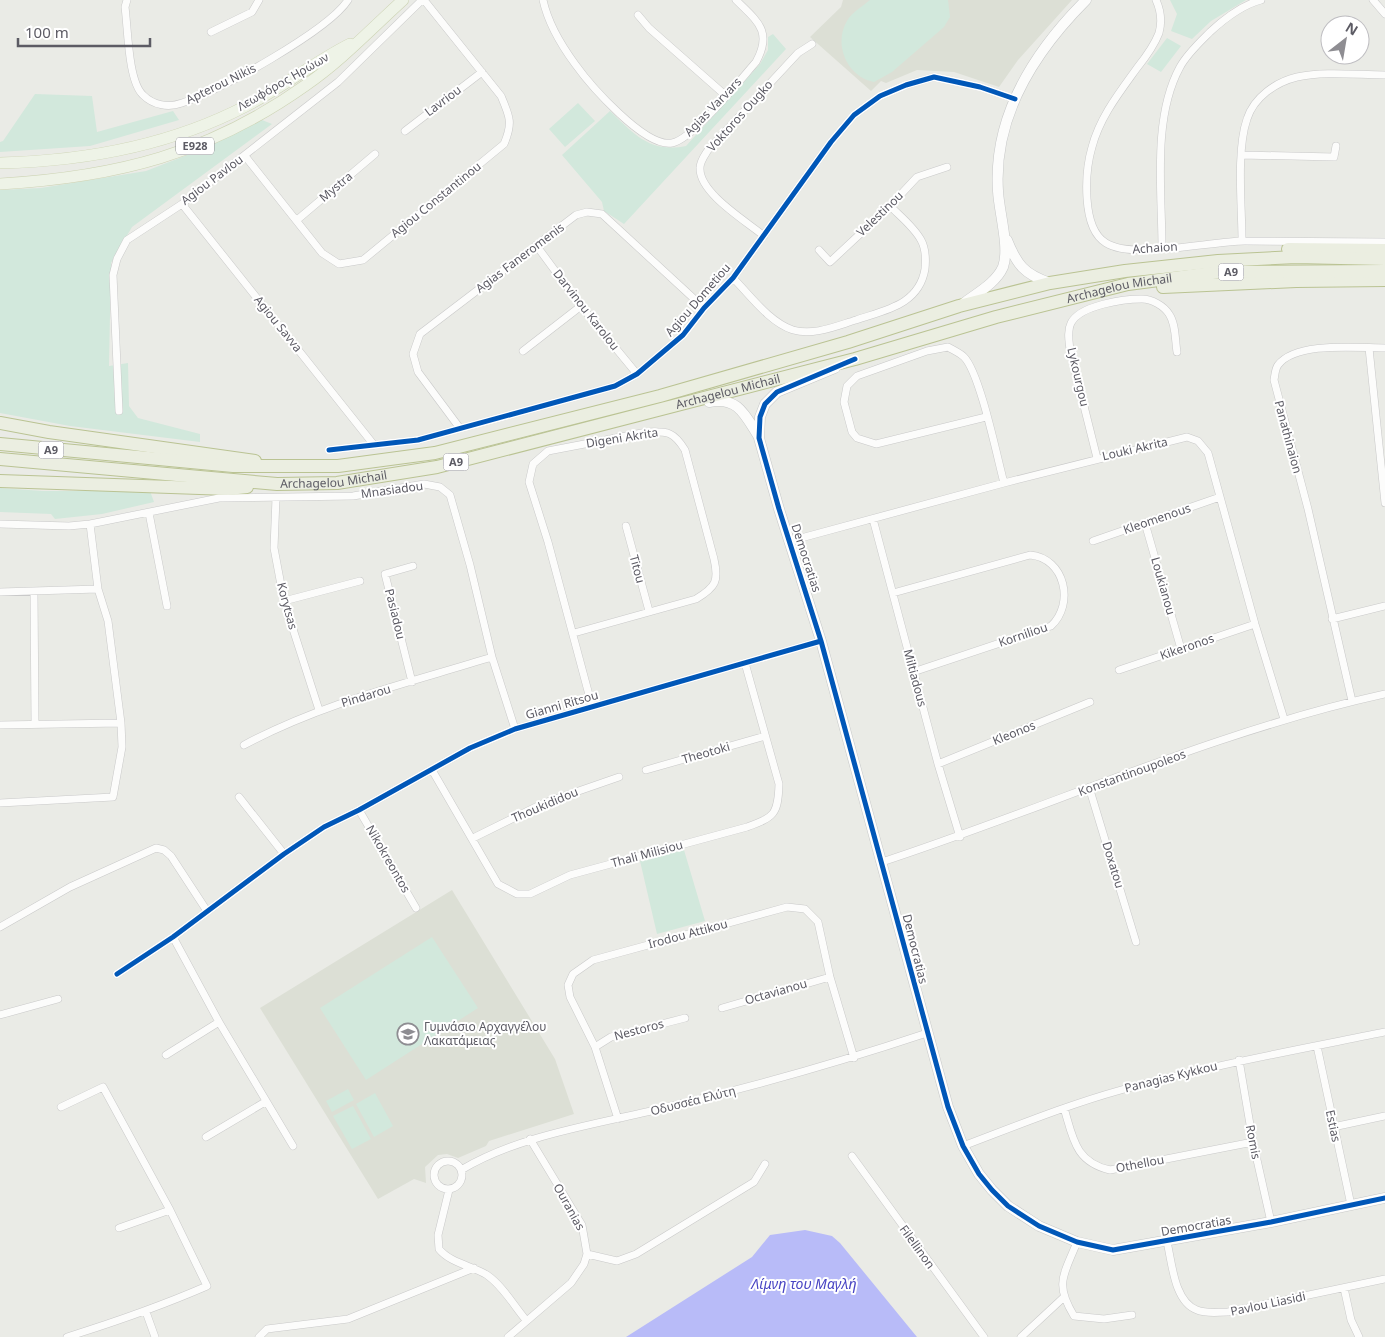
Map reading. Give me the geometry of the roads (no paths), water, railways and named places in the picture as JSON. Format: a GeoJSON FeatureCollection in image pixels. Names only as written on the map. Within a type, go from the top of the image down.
{"type":"FeatureCollection","features":[{"type":"Feature","properties":{"kind":"highway"},"geometry":{"type":"LineString","coordinates":[[1096,275],[1116,266],[1218,252],[1295,249],[1385,250]]}},
{"type":"Feature","properties":{"kind":"highway","name":"Archagelou Michail"},"geometry":{"type":"LineString","coordinates":[[0,444],[233,466],[338,466],[435,453],[629,404],[848,342],[959,306],[1050,283],[1096,275],[1252,259],[1385,259]]}},
{"type":"Feature","properties":{"kind":"highway","name":"Archagelou Michail"},"geometry":{"type":"LineString","coordinates":[[0,459],[277,484],[338,483],[437,467],[685,406],[855,359],[996,316],[1128,284],[1220,272],[1385,271]]}},
{"type":"Feature","properties":{"kind":"highway"},"geometry":{"type":"LineString","coordinates":[[1080,296],[1175,286],[1296,281],[1385,280]]}},
{"type":"Feature","properties":{"kind":"highway"},"geometry":{"type":"LineString","coordinates":[[0,423],[49,432],[237,457],[282,466]]}},
{"type":"Feature","properties":{"kind":"highway"},"geometry":{"type":"LineString","coordinates":[[0,481],[228,489],[277,484]]}},
{"type":"Feature","properties":{"kind":"main road","name":"Λεωφόρος Ηρώων"},"geometry":{"type":"LineString","coordinates":[[0,184],[50,181],[104,173],[179,153],[252,122],[307,85],[342,57],[360,38],[403,0]]}},
{"type":"Feature","properties":{"kind":"main road","name":"Λεωφόρος Ηρώων"},"geometry":{"type":"LineString","coordinates":[[0,163],[47,162],[100,154],[174,135],[246,106],[360,38]]}},
{"type":"Feature","properties":{"kind":"street","name":"Apterou Nikis"},"geometry":{"type":"LineString","coordinates":[[127,0],[125,7],[134,81],[143,96],[160,105],[181,104],[273,58],[342,9],[348,0]]}},
{"type":"Feature","properties":{"kind":"street"},"geometry":{"type":"LineString","coordinates":[[211,32],[252,12],[260,0]]}},
{"type":"Feature","properties":{"kind":"street","name":"Agiou Constantinou"},"geometry":{"type":"LineString","coordinates":[[245,156],[322,253],[338,264],[363,260],[504,144],[511,129],[508,113],[501,96],[423,0]]}},
{"type":"Feature","properties":{"kind":"street","name":"Agiou Pavlou"},"geometry":{"type":"LineString","coordinates":[[119,411],[113,275],[117,259],[127,240],[182,204],[338,82],[423,0]]}},
{"type":"Feature","properties":{"kind":"street","name":"Agias Varvars"},"geometry":{"type":"LineString","coordinates":[[543,0],[553,28],[575,65],[592,86],[637,130],[653,139],[672,143],[689,136],[756,62],[762,50],[764,39],[758,22],[736,0]]}},
{"type":"Feature","properties":{"kind":"street"},"geometry":{"type":"LineString","coordinates":[[959,306],[996,279],[1005,256],[998,186],[998,162],[1005,128],[1014,99],[1028,72],[1056,33],[1086,0]]}},
{"type":"Feature","properties":{"kind":"street","name":"Achaion"},"geometry":{"type":"LineString","coordinates":[[1156,0],[1160,14],[1158,34],[1096,131],[1090,154],[1086,185],[1093,227],[1106,244],[1131,251],[1242,241],[1385,242]]}},
{"type":"Feature","properties":{"kind":"street"},"geometry":{"type":"LineString","coordinates":[[1162,248],[1162,136],[1165,112],[1174,80],[1180,66],[1194,47],[1219,23],[1261,0]]}},
{"type":"Feature","properties":{"kind":"street"},"geometry":{"type":"LineString","coordinates":[[1373,0],[1385,14]]}},
{"type":"Feature","properties":{"kind":"street"},"geometry":{"type":"LineString","coordinates":[[638,15],[649,28],[725,95]]}},
{"type":"Feature","properties":{"kind":"street","name":"Voktoros Ougko"},"geometry":{"type":"LineString","coordinates":[[764,236],[723,204],[704,183],[700,168],[708,150],[798,53],[812,44]]}},
{"type":"Feature","properties":{"kind":"street","name":"Lavriou"},"geometry":{"type":"LineString","coordinates":[[405,131],[482,72]]}},
{"type":"Feature","properties":{"kind":"street"},"geometry":{"type":"LineString","coordinates":[[1242,241],[1242,155],[1246,120],[1260,97],[1270,89],[1296,77],[1313,75],[1385,75]]}},
{"type":"Feature","properties":{"kind":"street","name":"Agiou Dometiou"},"geometry":{"type":"LineString","coordinates":[[329,450],[418,440],[459,427],[615,386],[637,374],[683,335],[704,308],[732,278],[831,142],[854,115],[880,96],[906,85],[934,78],[973,85],[1014,99]]}},
{"type":"Feature","properties":{"kind":"street"},"geometry":{"type":"LineString","coordinates":[[1242,155],[1334,157],[1336,146]]}},
{"type":"Feature","properties":{"kind":"street","name":"Mystra"},"geometry":{"type":"LineString","coordinates":[[297,220],[375,154]]}},
{"type":"Feature","properties":{"kind":"street","name":"Velestinou"},"geometry":{"type":"LineString","coordinates":[[819,250],[830,262],[890,206],[917,177],[947,167]]}},
{"type":"Feature","properties":{"kind":"street","name":"Agiou Savva"},"geometry":{"type":"LineString","coordinates":[[182,204],[374,445]]}},
{"type":"Feature","properties":{"kind":"street"},"geometry":{"type":"LineString","coordinates":[[732,278],[784,326],[796,330],[809,332],[830,328],[898,306],[914,294],[919,286],[926,262],[925,250],[920,239],[890,206]]}},
{"type":"Feature","properties":{"kind":"street","name":"Agias Faneromenis"},"geometry":{"type":"LineString","coordinates":[[459,427],[418,372],[413,354],[420,334],[576,216],[587,212],[602,214],[704,308]]}},
{"type":"Feature","properties":{"kind":"street"},"geometry":{"type":"LineString","coordinates":[[1002,228],[1018,264],[1035,277],[1050,283]]}},
{"type":"Feature","properties":{"kind":"street","name":"Darvinou Karolou"},"geometry":{"type":"LineString","coordinates":[[536,245],[581,306],[637,374]]}},
{"type":"Feature","properties":{"kind":"street","name":"Lykourgou"},"geometry":{"type":"LineString","coordinates":[[1097,458],[1070,350],[1068,331],[1072,321],[1079,313],[1091,307],[1143,299],[1154,302],[1168,313],[1173,323],[1177,352]]}},
{"type":"Feature","properties":{"kind":"street"},"geometry":{"type":"LineString","coordinates":[[523,351],[581,306]]}},
{"type":"Feature","properties":{"kind":"street"},"geometry":{"type":"LineString","coordinates":[[986,417],[876,444],[857,438],[852,432],[844,402],[847,386],[857,376],[927,350],[948,347],[964,356],[973,369],[1004,483]]}},
{"type":"Feature","properties":{"kind":"street"},"geometry":{"type":"LineString","coordinates":[[1369,348],[1385,503]]}},
{"type":"Feature","properties":{"kind":"street","name":"Panathinaion"},"geometry":{"type":"LineString","coordinates":[[1352,701],[1308,509],[1274,380],[1277,367],[1285,358],[1299,351],[1385,348]]}},
{"type":"Feature","properties":{"kind":"street","name":"Democratias"},"geometry":{"type":"LineString","coordinates":[[759,438],[762,410],[765,404],[777,392],[855,359]]}},
{"type":"Feature","properties":{"kind":"street","name":"Democratias"},"geometry":{"type":"LineString","coordinates":[[685,406],[720,400],[729,402],[744,413],[759,438],[822,641],[948,1107],[963,1146],[979,1174],[1008,1206],[1039,1226],[1077,1242],[1113,1250],[1167,1242],[1385,1198]]}},
{"type":"Feature","properties":{"kind":"street","name":"Digeni Akrita"},"geometry":{"type":"LineString","coordinates":[[574,633],[696,599],[711,590],[717,576],[685,450],[677,437],[663,431],[647,432],[548,451],[532,464],[529,482],[574,633],[592,706]]}},
{"type":"Feature","properties":{"kind":"street","name":"Louki Akrita"},"geometry":{"type":"LineString","coordinates":[[790,541],[1097,458],[1187,437],[1198,441],[1208,453],[1255,624],[1284,719]]}},
{"type":"Feature","properties":{"kind":"street","name":"Mnasiadou"},"geometry":{"type":"LineString","coordinates":[[0,524],[69,526],[149,513],[219,498],[353,496],[424,484],[440,487],[450,496],[470,565],[492,657],[515,729]]}},
{"type":"Feature","properties":{"kind":"street","name":"Kleomenous"},"geometry":{"type":"LineString","coordinates":[[1093,541],[1220,497]]}},
{"type":"Feature","properties":{"kind":"street","name":"Korytsas"},"geometry":{"type":"LineString","coordinates":[[276,498],[274,548],[284,601],[319,710]]}},
{"type":"Feature","properties":{"kind":"street"},"geometry":{"type":"LineString","coordinates":[[149,513],[167,606]]}},
{"type":"Feature","properties":{"kind":"street","name":"Miltiadous"},"geometry":{"type":"LineString","coordinates":[[873,519],[938,764],[960,837]]}},
{"type":"Feature","properties":{"kind":"street","name":"Loukianou"},"geometry":{"type":"LineString","coordinates":[[1145,523],[1181,649]]}},
{"type":"Feature","properties":{"kind":"street"},"geometry":{"type":"LineString","coordinates":[[0,803],[113,797],[122,747],[121,723],[108,621],[98,589],[90,524]]}},
{"type":"Feature","properties":{"kind":"street","name":"Titou"},"geometry":{"type":"LineString","coordinates":[[626,526],[649,611]]}},
{"type":"Feature","properties":{"kind":"street","name":"Korniliou"},"geometry":{"type":"LineString","coordinates":[[893,593],[1030,555],[1046,559],[1055,567],[1063,585],[1065,595],[1063,609],[1050,626],[914,672]]}},
{"type":"Feature","properties":{"kind":"street","name":"Pasiadou"},"geometry":{"type":"LineString","coordinates":[[412,566],[385,574],[412,682]]}},
{"type":"Feature","properties":{"kind":"street"},"geometry":{"type":"LineString","coordinates":[[284,601],[360,581]]}},
{"type":"Feature","properties":{"kind":"street"},"geometry":{"type":"LineString","coordinates":[[0,592],[98,589]]}},
{"type":"Feature","properties":{"kind":"street"},"geometry":{"type":"LineString","coordinates":[[34,592],[35,724]]}},
{"type":"Feature","properties":{"kind":"street"},"geometry":{"type":"LineString","coordinates":[[1332,619],[1385,606]]}},
{"type":"Feature","properties":{"kind":"street","name":"Kikeronos"},"geometry":{"type":"LineString","coordinates":[[1119,670],[1255,624]]}},
{"type":"Feature","properties":{"kind":"street","name":"Gianni Ritsou"},"geometry":{"type":"LineString","coordinates":[[116,974],[173,937],[324,826],[359,810],[470,748],[515,729],[822,641]]}},
{"type":"Feature","properties":{"kind":"street","name":"Pindarou"},"geometry":{"type":"LineString","coordinates":[[244,744],[281,725],[319,710],[492,657]]}},
{"type":"Feature","properties":{"kind":"street","name":"Thali Milisiou"},"geometry":{"type":"LineString","coordinates":[[432,770],[498,884],[516,894],[530,894],[570,875],[747,827],[769,818],[778,804],[779,784],[745,663]]}},
{"type":"Feature","properties":{"kind":"street","name":"Konstantinoupoleos"},"geometry":{"type":"LineString","coordinates":[[882,862],[960,837],[1089,787],[1284,719],[1385,694]]}},
{"type":"Feature","properties":{"kind":"street","name":"Kleonos"},"geometry":{"type":"LineString","coordinates":[[938,764],[1090,702]]}},
{"type":"Feature","properties":{"kind":"street"},"geometry":{"type":"LineString","coordinates":[[0,725],[121,723]]}},
{"type":"Feature","properties":{"kind":"street","name":"Theotoki"},"geometry":{"type":"LineString","coordinates":[[646,770],[765,736]]}},
{"type":"Feature","properties":{"kind":"street","name":"Thoukididou"},"geometry":{"type":"LineString","coordinates":[[472,838],[544,803],[619,777]]}},
{"type":"Feature","properties":{"kind":"street","name":"Doxatou"},"geometry":{"type":"LineString","coordinates":[[1089,787],[1136,942]]}},
{"type":"Feature","properties":{"kind":"street"},"geometry":{"type":"LineString","coordinates":[[239,797],[284,854]]}},
{"type":"Feature","properties":{"kind":"street","name":"Nikokreontos"},"geometry":{"type":"LineString","coordinates":[[359,810],[416,908]]}},
{"type":"Feature","properties":{"kind":"street"},"geometry":{"type":"LineString","coordinates":[[0,927],[70,887],[156,848],[164,850],[171,856],[207,911]]}},
{"type":"Feature","properties":{"kind":"street","name":"Irodou Attikou"},"geometry":{"type":"LineString","coordinates":[[618,1119],[595,1047],[570,997],[568,985],[573,974],[593,960],[787,907],[805,909],[818,922],[830,977],[854,1058]]}},
{"type":"Feature","properties":{"kind":"street"},"geometry":{"type":"LineString","coordinates":[[173,937],[219,1022],[293,1146]]}},
{"type":"Feature","properties":{"kind":"street","name":"Octavianou"},"geometry":{"type":"LineString","coordinates":[[722,1008],[830,977]]}},
{"type":"Feature","properties":{"kind":"street"},"geometry":{"type":"LineString","coordinates":[[0,1014],[58,999]]}},
{"type":"Feature","properties":{"kind":"street","name":"Nestoros"},"geometry":{"type":"LineString","coordinates":[[595,1047],[611,1037],[685,1018]]}},
{"type":"Feature","properties":{"kind":"street"},"geometry":{"type":"LineString","coordinates":[[166,1055],[219,1022]]}},
{"type":"Feature","properties":{"kind":"street","name":"Panagias Kykkou"},"geometry":{"type":"LineString","coordinates":[[963,1146],[1064,1108],[1120,1090],[1239,1060],[1385,1032]]}},
{"type":"Feature","properties":{"kind":"street","name":"Οδυσσέα Ελύτη"},"geometry":{"type":"LineString","coordinates":[[474,1268],[446,1256],[439,1249],[438,1235],[449,1190],[458,1185],[462,1175],[461,1170],[483,1157],[530,1139],[791,1076],[854,1058],[927,1033]]}},
{"type":"Feature","properties":{"kind":"street","name":"Estias"},"geometry":{"type":"LineString","coordinates":[[1317,1046],[1351,1205]]}},
{"type":"Feature","properties":{"kind":"street","name":"Romis"},"geometry":{"type":"LineString","coordinates":[[1239,1060],[1253,1142],[1271,1222]]}},
{"type":"Feature","properties":{"kind":"street"},"geometry":{"type":"LineString","coordinates":[[61,1107],[103,1087],[170,1210],[207,1286],[146,1312],[118,1319],[67,1337]]}},
{"type":"Feature","properties":{"kind":"street"},"geometry":{"type":"LineString","coordinates":[[206,1137],[265,1102]]}},
{"type":"Feature","properties":{"kind":"street","name":"Othellou"},"geometry":{"type":"LineString","coordinates":[[1064,1108],[1073,1139],[1082,1156],[1095,1166],[1110,1170],[1253,1142]]}},
{"type":"Feature","properties":{"kind":"street"},"geometry":{"type":"LineString","coordinates":[[1333,1126],[1385,1116]]}},
{"type":"Feature","properties":{"kind":"street","name":"Ouranias"},"geometry":{"type":"LineString","coordinates":[[530,1139],[582,1225],[587,1254]]}},
{"type":"Feature","properties":{"kind":"street","name":"Filellinon"},"geometry":{"type":"LineString","coordinates":[[852,1156],[984,1337]]}},
{"type":"Feature","properties":{"kind":"street"},"geometry":{"type":"LineString","coordinates":[[449,1190],[444,1189],[435,1182],[433,1176],[437,1166],[441,1162],[453,1162],[461,1170]]}},
{"type":"Feature","properties":{"kind":"street"},"geometry":{"type":"LineString","coordinates":[[508,1337],[572,1283],[584,1264],[587,1254],[617,1261],[636,1254],[754,1182],[765,1164]]}},
{"type":"Feature","properties":{"kind":"street"},"geometry":{"type":"LineString","coordinates":[[120,1228],[170,1210]]}},
{"type":"Feature","properties":{"kind":"street"},"geometry":{"type":"LineString","coordinates":[[1077,1242],[1062,1280],[1063,1298],[1074,1316],[1104,1319],[1132,1315]]}},
{"type":"Feature","properties":{"kind":"street","name":"Pavlou Liasidi"},"geometry":{"type":"LineString","coordinates":[[1167,1242],[1180,1295],[1195,1310],[1206,1313],[1228,1312],[1385,1279]]}},
{"type":"Feature","properties":{"kind":"street"},"geometry":{"type":"LineString","coordinates":[[259,1337],[268,1328],[348,1319],[474,1268],[495,1281],[526,1320]]}},
{"type":"Feature","properties":{"kind":"street"},"geometry":{"type":"LineString","coordinates":[[1344,1288],[1350,1320],[1359,1337]]}},
{"type":"Feature","properties":{"kind":"street"},"geometry":{"type":"LineString","coordinates":[[1021,1337],[1063,1298]]}},
{"type":"Feature","properties":{"kind":"street"},"geometry":{"type":"LineString","coordinates":[[146,1312],[155,1337]]}},
{"type":"Feature","properties":{"kind":"water","name":"Λίμνη του Μαγλή"},"geometry":{"type":"Polygon","coordinates":[[[805,1230],[832,1236],[840,1243],[917,1337],[626,1337],[752,1257],[770,1235],[805,1230]]]}},
{"type":"Feature","properties":{"kind":"place","name":"Γυμνάσιο Αρχαγγέλου Λακατάμειας"},"geometry":{"type":"Point","coordinates":[408,1034]}}]}
